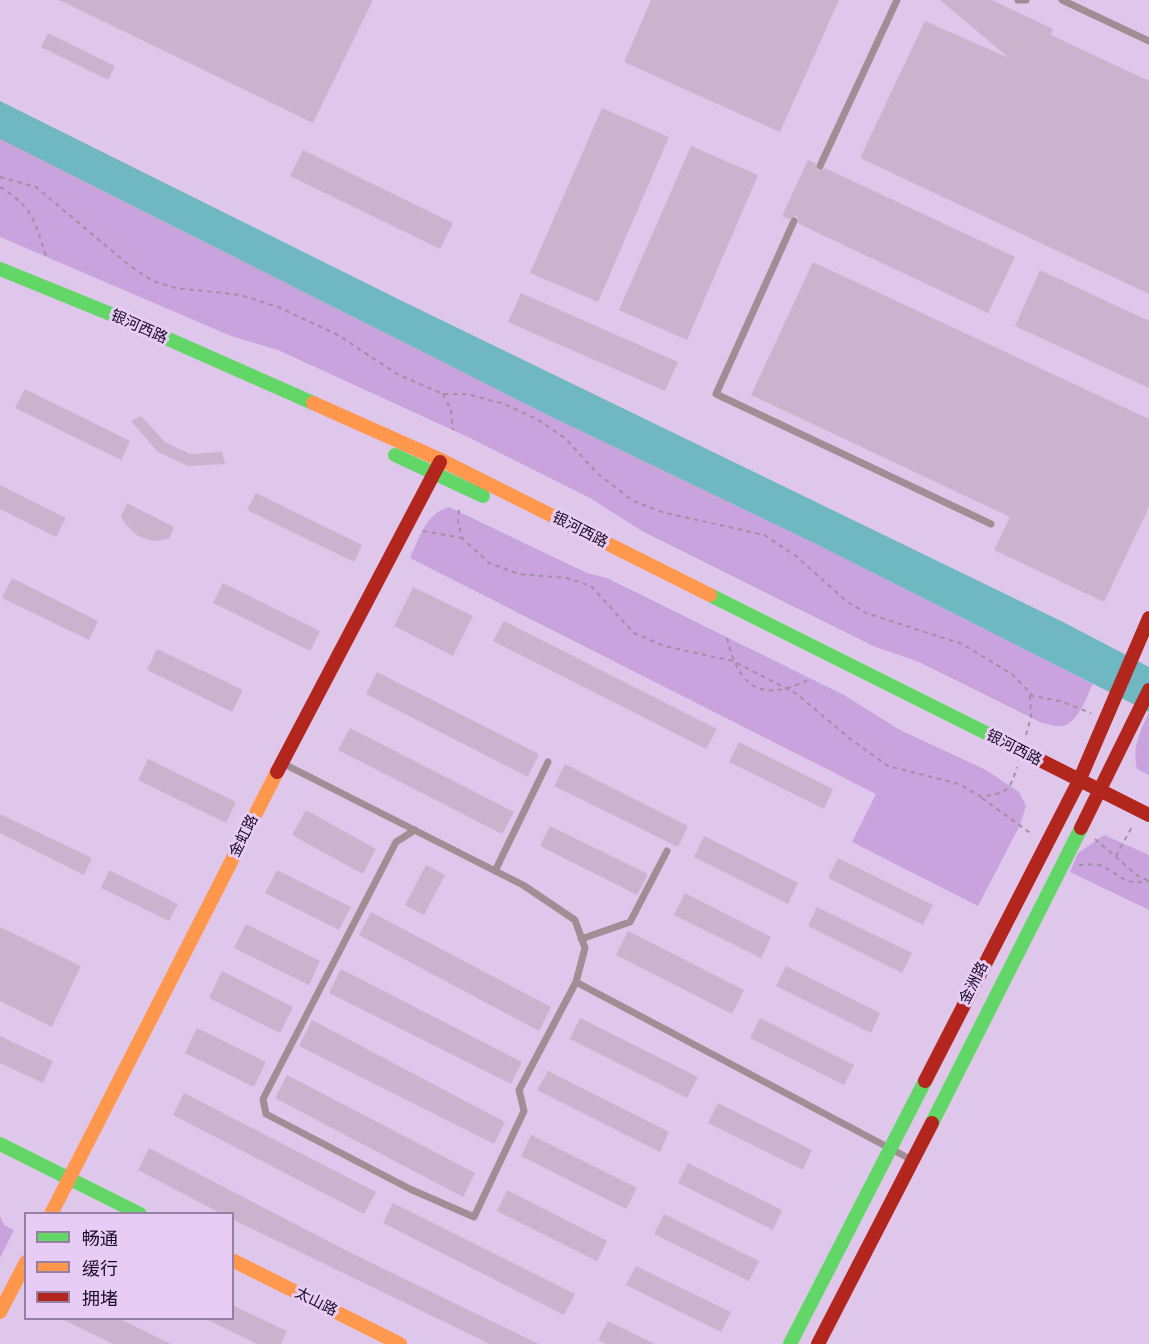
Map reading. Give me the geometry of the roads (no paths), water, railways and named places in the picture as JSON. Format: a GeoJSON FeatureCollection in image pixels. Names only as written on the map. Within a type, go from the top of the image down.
{"type":"FeatureCollection","features":[{"type":"Feature","properties":{"kind":"main road","name":"银河西路"},"geometry":{"type":"LineString","coordinates":[[0,269],[123,320],[438,466],[1076,785],[1143,816]]}},
{"type":"Feature","properties":{"kind":"main road","name":"银河西路"},"geometry":{"type":"LineString","coordinates":[[0,280],[438,466]]}},
{"type":"Feature","properties":{"kind":"main road","name":"金虹路"},"geometry":{"type":"LineString","coordinates":[[52,1212],[282,763],[438,466]]}},
{"type":"Feature","properties":{"kind":"main road","name":"金洲路"},"geometry":{"type":"LineString","coordinates":[[790,1344],[1076,785],[1149,618]]}},
{"type":"Feature","properties":{"kind":"main road","name":"金洲路"},"geometry":{"type":"LineString","coordinates":[[818,1344],[915,1161],[1097,795],[1134,726],[1149,690]]}},
{"type":"Feature","properties":{"kind":"main road","name":"银河西路"},"geometry":{"type":"LineString","coordinates":[[1097,795],[1149,826]]}},
{"type":"Feature","properties":{"kind":"main road"},"geometry":{"type":"LineString","coordinates":[[0,1143],[136,1212]]}},
{"type":"Feature","properties":{"kind":"main road","name":"太山路"},"geometry":{"type":"LineString","coordinates":[[234,1261],[400,1344]]}},
{"type":"Feature","properties":{"kind":"main road"},"geometry":{"type":"LineString","coordinates":[[0,1312],[24,1266]]}},
{"type":"Feature","properties":{"kind":"lane"},"geometry":{"type":"LineString","coordinates":[[820,166],[897,0]]}},
{"type":"Feature","properties":{"kind":"lane"},"geometry":{"type":"LineString","coordinates":[[1018,0],[1026,0]]}},
{"type":"Feature","properties":{"kind":"lane"},"geometry":{"type":"LineString","coordinates":[[1062,0],[1149,41]]}},
{"type":"Feature","properties":{"kind":"lane"},"geometry":{"type":"LineString","coordinates":[[794,222],[716,393],[992,524]]}},
{"type":"Feature","properties":{"kind":"lane"},"geometry":{"type":"LineString","coordinates":[[495,871],[548,762]]}},
{"type":"Feature","properties":{"kind":"lane"},"geometry":{"type":"LineString","coordinates":[[282,763],[415,830],[523,885],[575,920],[585,948],[576,982],[519,1090],[524,1111],[474,1217],[410,1189],[266,1114],[263,1099],[360,907],[396,842],[415,830]]}},
{"type":"Feature","properties":{"kind":"lane"},"geometry":{"type":"LineString","coordinates":[[581,939],[630,922],[666,851]]}},
{"type":"Feature","properties":{"kind":"lane"},"geometry":{"type":"LineString","coordinates":[[576,982],[915,1161]]}}]}
